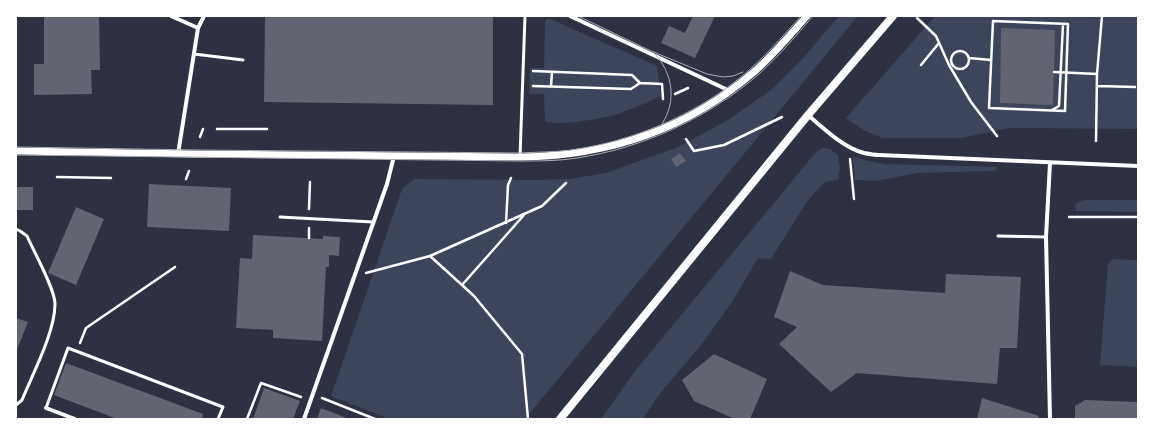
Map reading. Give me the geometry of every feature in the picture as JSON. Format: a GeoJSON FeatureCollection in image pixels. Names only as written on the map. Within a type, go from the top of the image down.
{"type":"FeatureCollection","features":[{"type":"Feature","properties":{"kind":"main road"},"geometry":{"type":"LineString","coordinates":[[560,419],[808,115],[893,16]]}},
{"type":"Feature","properties":{"kind":"street"},"geometry":{"type":"LineString","coordinates":[[171,16],[198,28]]}},
{"type":"Feature","properties":{"kind":"street"},"geometry":{"type":"LineString","coordinates":[[178,154],[198,28],[204,16]]}},
{"type":"Feature","properties":{"kind":"street"},"geometry":{"type":"LineString","coordinates":[[570,16],[730,91]]}},
{"type":"Feature","properties":{"kind":"street"},"geometry":{"type":"LineString","coordinates":[[16,151],[520,157],[546,157],[572,154],[620,144],[642,137],[682,120],[707,107],[754,72],[807,16]]}},
{"type":"Feature","properties":{"kind":"street"},"geometry":{"type":"LineString","coordinates":[[808,115],[851,148],[863,153],[879,156],[1138,166]]}},
{"type":"Feature","properties":{"kind":"street"},"geometry":{"type":"LineString","coordinates":[[304,419],[387,184],[394,156]]}},
{"type":"Feature","properties":{"kind":"street"},"geometry":{"type":"LineString","coordinates":[[1050,163],[1046,237],[1050,419]]}},
{"type":"Feature","properties":{"kind":"street"},"geometry":{"type":"LineString","coordinates":[[46,408],[75,419]]}},
{"type":"Feature","properties":{"kind":"lane"},"geometry":{"type":"LineString","coordinates":[[520,157],[525,16]]}},
{"type":"Feature","properties":{"kind":"lane"},"geometry":{"type":"LineString","coordinates":[[194,54],[243,60]]}},
{"type":"Feature","properties":{"kind":"lane"},"geometry":{"type":"LineString","coordinates":[[280,217],[373,222]]}},
{"type":"Feature","properties":{"kind":"lane"},"geometry":{"type":"LineString","coordinates":[[16,229],[20,230],[27,236],[52,290],[55,304],[52,328],[22,400],[16,405]]}},
{"type":"Feature","properties":{"kind":"lane"},"geometry":{"type":"LineString","coordinates":[[998,236],[1046,237]]}},
{"type":"Feature","properties":{"kind":"lane"},"geometry":{"type":"LineString","coordinates":[[46,408],[68,348],[223,406],[218,419]]}},
{"type":"Feature","properties":{"kind":"path"},"geometry":{"type":"LineString","coordinates":[[1096,141],[1097,74],[1102,16]]}},
{"type":"Feature","properties":{"kind":"path"},"geometry":{"type":"LineString","coordinates":[[917,18],[936,36],[971,102],[997,136]]}},
{"type":"Feature","properties":{"kind":"path"},"geometry":{"type":"LineString","coordinates":[[993,21],[1068,24],[1065,111],[989,108],[991,60],[993,21]]}},
{"type":"Feature","properties":{"kind":"path"},"geometry":{"type":"LineString","coordinates":[[1051,110],[1059,106],[1063,24]]}},
{"type":"Feature","properties":{"kind":"path"},"geometry":{"type":"LineString","coordinates":[[921,65],[939,43]]}},
{"type":"Feature","properties":{"kind":"path"},"geometry":{"type":"LineString","coordinates":[[957,52],[966,53],[969,58],[968,64],[964,68],[959,69],[951,65],[953,55],[957,52]]}},
{"type":"Feature","properties":{"kind":"path"},"geometry":{"type":"LineString","coordinates":[[969,58],[991,60]]}},
{"type":"Feature","properties":{"kind":"path"},"geometry":{"type":"LineString","coordinates":[[523,71],[632,75],[640,84]]}},
{"type":"Feature","properties":{"kind":"path"},"geometry":{"type":"LineString","coordinates":[[551,86],[552,72]]}},
{"type":"Feature","properties":{"kind":"path"},"geometry":{"type":"LineString","coordinates":[[1054,72],[1097,74]]}},
{"type":"Feature","properties":{"kind":"path"},"geometry":{"type":"LineString","coordinates":[[523,85],[631,89],[640,84],[662,84],[663,99]]}},
{"type":"Feature","properties":{"kind":"path"},"geometry":{"type":"LineString","coordinates":[[1097,86],[1135,87]]}},
{"type":"Feature","properties":{"kind":"path"},"geometry":{"type":"LineString","coordinates":[[676,94],[688,88]]}},
{"type":"Feature","properties":{"kind":"path"},"geometry":{"type":"LineString","coordinates":[[686,139],[694,152],[724,145],[782,117]]}},
{"type":"Feature","properties":{"kind":"path"},"geometry":{"type":"LineString","coordinates":[[200,137],[203,129]]}},
{"type":"Feature","properties":{"kind":"path"},"geometry":{"type":"LineString","coordinates":[[217,129],[267,130]]}},
{"type":"Feature","properties":{"kind":"path"},"geometry":{"type":"LineString","coordinates":[[850,159],[854,199]]}},
{"type":"Feature","properties":{"kind":"path"},"geometry":{"type":"LineString","coordinates":[[186,179],[189,172]]}},
{"type":"Feature","properties":{"kind":"path"},"geometry":{"type":"LineString","coordinates":[[57,177],[111,178]]}},
{"type":"Feature","properties":{"kind":"path"},"geometry":{"type":"LineString","coordinates":[[506,223],[508,185],[511,178]]}},
{"type":"Feature","properties":{"kind":"path"},"geometry":{"type":"LineString","coordinates":[[354,276],[430,256],[506,223],[542,206],[566,183]]}},
{"type":"Feature","properties":{"kind":"path"},"geometry":{"type":"LineString","coordinates":[[462,285],[525,214]]}},
{"type":"Feature","properties":{"kind":"path"},"geometry":{"type":"LineString","coordinates":[[1069,217],[1138,217]]}},
{"type":"Feature","properties":{"kind":"path"},"geometry":{"type":"LineString","coordinates":[[430,256],[474,296],[522,354],[528,419]]}},
{"type":"Feature","properties":{"kind":"path"},"geometry":{"type":"LineString","coordinates":[[77,351],[86,328],[175,267]]}},
{"type":"Feature","properties":{"kind":"path"},"geometry":{"type":"LineString","coordinates":[[247,419],[261,383],[310,401]]}},
{"type":"Feature","properties":{"kind":"path"},"geometry":{"type":"LineString","coordinates":[[313,394],[375,419]]}},
{"type":"Feature","properties":{"kind":"shaded area"},"geometry":{"type":"Polygon","coordinates":[[[839,16],[858,16],[525,419],[389,419],[331,396],[402,189],[414,179],[569,179],[606,173],[678,147],[728,120],[771,90],[804,57],[839,16]]]}},
{"type":"Feature","properties":{"kind":"shaded area"},"geometry":{"type":"Polygon","coordinates":[[[935,16],[1138,16],[1138,129],[1009,128],[961,138],[882,138],[863,130],[846,118],[935,16]]]}},
{"type":"Feature","properties":{"kind":"shaded area"},"geometry":{"type":"Polygon","coordinates":[[[548,18],[657,66],[661,96],[621,113],[605,117],[560,123],[545,121],[544,94],[529,94],[530,68],[544,68],[545,21],[548,18]]]}},
{"type":"Feature","properties":{"kind":"shaded area"},"geometry":{"type":"Polygon","coordinates":[[[823,148],[830,149],[838,155],[840,168],[838,180],[825,182],[808,200],[771,259],[758,258],[732,302],[705,340],[658,396],[643,419],[601,419],[635,371],[816,152],[823,148]]]}},
{"type":"Feature","properties":{"kind":"shaded area"},"geometry":{"type":"Polygon","coordinates":[[[853,156],[868,161],[885,164],[997,167],[997,169],[994,171],[918,173],[875,181],[855,180],[853,156]]]}},
{"type":"Feature","properties":{"kind":"shaded area"},"geometry":{"type":"Polygon","coordinates":[[[1084,200],[1138,200],[1138,212],[1076,211],[1075,204],[1084,200]]]}},
{"type":"Feature","properties":{"kind":"shaded area"},"geometry":{"type":"Polygon","coordinates":[[[1112,259],[1138,260],[1138,367],[1100,365],[1108,264],[1112,259]]]}},
{"type":"Feature","properties":{"kind":"building"},"geometry":{"type":"Polygon","coordinates":[[[265,16],[493,17],[493,105],[264,102],[265,16]]]}},
{"type":"Feature","properties":{"kind":"building"},"geometry":{"type":"Polygon","coordinates":[[[693,16],[715,16],[695,58],[661,43],[669,26],[685,33],[693,16]]]}},
{"type":"Feature","properties":{"kind":"building"},"geometry":{"type":"Polygon","coordinates":[[[44,17],[99,17],[100,70],[91,70],[92,94],[34,95],[34,64],[44,64],[44,17]]]}},
{"type":"Feature","properties":{"kind":"building"},"geometry":{"type":"Polygon","coordinates":[[[1001,28],[1055,30],[1053,105],[1000,103],[1001,28]]]}},
{"type":"Feature","properties":{"kind":"building"},"geometry":{"type":"Polygon","coordinates":[[[680,153],[686,161],[676,167],[671,159],[680,153]]]}},
{"type":"Feature","properties":{"kind":"building"},"geometry":{"type":"Polygon","coordinates":[[[149,184],[231,188],[229,231],[147,227],[149,184]]]}},
{"type":"Feature","properties":{"kind":"building"},"geometry":{"type":"Polygon","coordinates":[[[16,187],[33,187],[33,210],[16,210],[16,187]]]}},
{"type":"Feature","properties":{"kind":"building"},"geometry":{"type":"Polygon","coordinates":[[[76,207],[104,219],[76,285],[48,273],[76,207]]]}},
{"type":"Feature","properties":{"kind":"building"},"geometry":{"type":"Polygon","coordinates":[[[253,235],[323,239],[323,236],[340,237],[339,256],[329,255],[329,267],[326,267],[322,341],[273,338],[273,330],[236,328],[240,258],[252,259],[253,235]]]}},
{"type":"Feature","properties":{"kind":"building"},"geometry":{"type":"Polygon","coordinates":[[[790,271],[823,285],[945,293],[946,274],[1021,277],[1017,348],[1000,348],[997,384],[857,373],[831,392],[779,344],[797,327],[774,317],[790,271]]]}},
{"type":"Feature","properties":{"kind":"building"},"geometry":{"type":"Polygon","coordinates":[[[16,318],[28,322],[16,352],[16,318]]]}},
{"type":"Feature","properties":{"kind":"building"},"geometry":{"type":"Polygon","coordinates":[[[714,354],[767,379],[750,419],[735,419],[694,401],[682,380],[714,354]]]}},
{"type":"Feature","properties":{"kind":"building"},"geometry":{"type":"Polygon","coordinates":[[[66,363],[203,414],[202,419],[117,419],[54,395],[66,363]]]}},
{"type":"Feature","properties":{"kind":"building"},"geometry":{"type":"Polygon","coordinates":[[[264,388],[300,401],[293,419],[253,419],[264,388]]]}},
{"type":"Feature","properties":{"kind":"building"},"geometry":{"type":"Polygon","coordinates":[[[982,398],[1039,416],[1038,419],[977,419],[982,398]]]}},
{"type":"Feature","properties":{"kind":"building"},"geometry":{"type":"Polygon","coordinates":[[[1085,400],[1138,402],[1138,419],[1075,419],[1075,406],[1085,400]]]}},
{"type":"Feature","properties":{"kind":"building"},"geometry":{"type":"Polygon","coordinates":[[[321,408],[349,419],[317,419],[321,408]]]}},
{"type":"Feature","properties":{"kind":"tram line"},"geometry":{"type":"LineString","coordinates":[[578,16],[651,51],[707,74],[723,77],[733,76],[743,72]]}},
{"type":"Feature","properties":{"kind":"tram line"},"geometry":{"type":"LineString","coordinates":[[16,147],[520,153],[572,150],[595,146],[640,133],[683,115],[703,104],[741,77],[757,63],[801,16]]}},
{"type":"Feature","properties":{"kind":"tram line"},"geometry":{"type":"LineString","coordinates":[[16,155],[519,161],[577,158],[626,147],[650,139],[674,129],[718,104],[759,74],[787,46],[813,16]]}},
{"type":"Feature","properties":{"kind":"tram line"},"geometry":{"type":"LineString","coordinates":[[654,53],[665,69],[671,87],[670,106],[662,124]]}}]}
